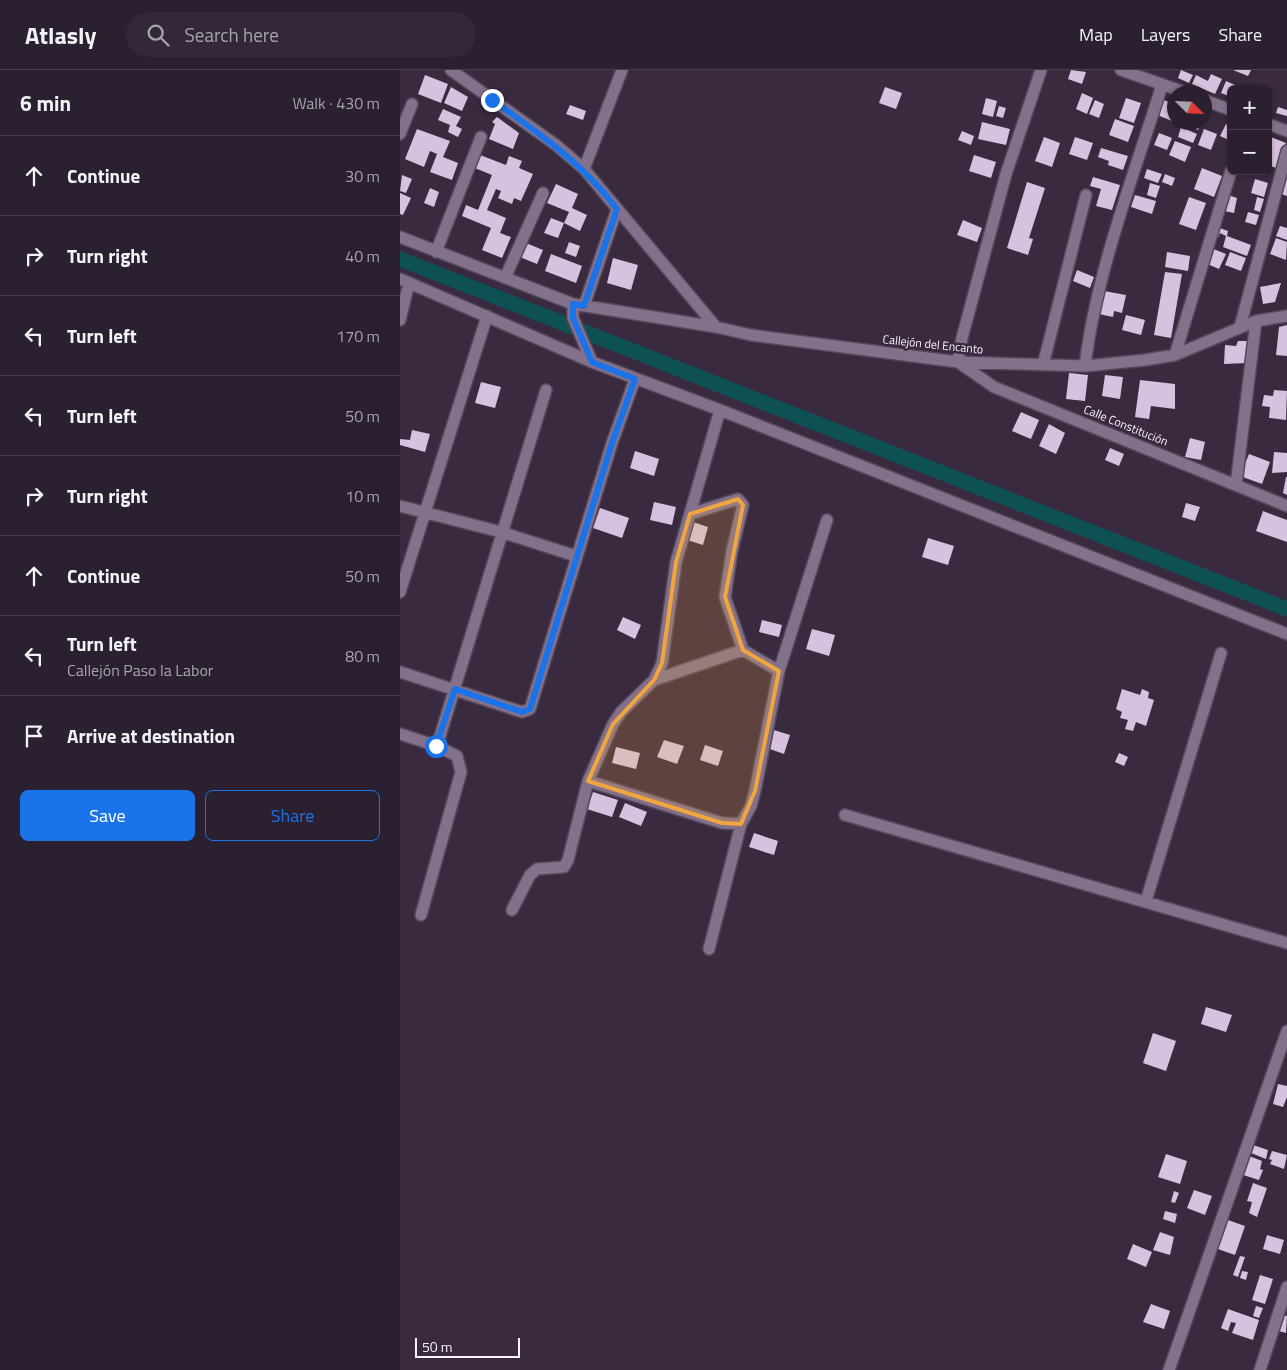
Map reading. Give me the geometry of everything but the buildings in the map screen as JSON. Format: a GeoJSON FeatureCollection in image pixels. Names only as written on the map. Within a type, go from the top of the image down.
{"type":"FeatureCollection","features":[{"type":"Feature","properties":{"kind":"street"},"geometry":{"type":"LineString","coordinates":[[451,70],[556,145],[584,169],[716,327]]}},
{"type":"Feature","properties":{"kind":"street"},"geometry":{"type":"LineString","coordinates":[[584,169],[622,70]]}},
{"type":"Feature","properties":{"kind":"street"},"geometry":{"type":"LineString","coordinates":[[958,362],[962,338],[1006,174],[1041,70]]}},
{"type":"Feature","properties":{"kind":"street"},"geometry":{"type":"LineString","coordinates":[[1121,70],[1167,86]]}},
{"type":"Feature","properties":{"kind":"street"},"geometry":{"type":"LineString","coordinates":[[1085,366],[1092,323],[1119,223],[1162,84]]}},
{"type":"Feature","properties":{"kind":"street"},"geometry":{"type":"LineString","coordinates":[[1212,103],[1227,109]]}},
{"type":"Feature","properties":{"kind":"street"},"geometry":{"type":"LineString","coordinates":[[400,134],[412,104]]}},
{"type":"Feature","properties":{"kind":"street"},"geometry":{"type":"LineString","coordinates":[[1272,125],[1287,131]]}},
{"type":"Feature","properties":{"kind":"street"},"geometry":{"type":"LineString","coordinates":[[436,252],[481,136]]}},
{"type":"Feature","properties":{"kind":"street"},"geometry":{"type":"LineString","coordinates":[[1240,327],[1287,151]]}},
{"type":"Feature","properties":{"kind":"street"},"geometry":{"type":"LineString","coordinates":[[1174,355],[1230,175]]}},
{"type":"Feature","properties":{"kind":"street"},"geometry":{"type":"LineString","coordinates":[[505,278],[543,194]]}},
{"type":"Feature","properties":{"kind":"street"},"geometry":{"type":"LineString","coordinates":[[1044,365],[1086,196]]}},
{"type":"Feature","properties":{"kind":"street"},"geometry":{"type":"LineString","coordinates":[[592,362],[573,318],[617,209]]}},
{"type":"Feature","properties":{"kind":"street","name":"Callejón del Encanto"},"geometry":{"type":"LineString","coordinates":[[400,237],[578,305],[716,327],[751,335],[958,362],[1085,366],[1174,355],[1256,321],[1287,316]]}},
{"type":"Feature","properties":{"kind":"street"},"geometry":{"type":"LineString","coordinates":[[400,320],[404,281],[592,362],[720,410],[1287,634]]}},
{"type":"Feature","properties":{"kind":"street"},"geometry":{"type":"LineString","coordinates":[[400,592],[427,513],[488,316]]}},
{"type":"Feature","properties":{"kind":"street"},"geometry":{"type":"LineString","coordinates":[[1236,485],[1256,321]]}},
{"type":"Feature","properties":{"kind":"street","name":"Calle Constitución"},"geometry":{"type":"LineString","coordinates":[[958,362],[994,387],[1287,506]]}},
{"type":"Feature","properties":{"kind":"street"},"geometry":{"type":"LineString","coordinates":[[400,672],[522,712],[530,709],[576,556],[635,379]]}},
{"type":"Feature","properties":{"kind":"street"},"geometry":{"type":"LineString","coordinates":[[436,746],[546,390]]}},
{"type":"Feature","properties":{"kind":"street"},"geometry":{"type":"LineString","coordinates":[[512,910],[530,875],[538,869],[564,867],[568,860],[588,781],[613,724],[621,712],[654,680],[662,662],[676,562],[720,410]]}},
{"type":"Feature","properties":{"kind":"street"},"geometry":{"type":"LineString","coordinates":[[690,514],[738,499],[743,505],[724,597],[742,650],[779,671]]}},
{"type":"Feature","properties":{"kind":"street"},"geometry":{"type":"LineString","coordinates":[[400,506],[501,532],[576,556]]}},
{"type":"Feature","properties":{"kind":"street"},"geometry":{"type":"LineString","coordinates":[[709,949],[741,824],[751,806],[755,791],[779,671],[826,520]]}},
{"type":"Feature","properties":{"kind":"street"},"geometry":{"type":"LineString","coordinates":[[654,680],[742,650]]}},
{"type":"Feature","properties":{"kind":"street"},"geometry":{"type":"LineString","coordinates":[[1146,901],[1221,653]]}},
{"type":"Feature","properties":{"kind":"street"},"geometry":{"type":"LineString","coordinates":[[400,734],[436,746],[458,756],[461,772],[421,914]]}},
{"type":"Feature","properties":{"kind":"street"},"geometry":{"type":"LineString","coordinates":[[588,781],[722,823],[741,824]]}},
{"type":"Feature","properties":{"kind":"street"},"geometry":{"type":"LineString","coordinates":[[845,815],[1287,943]]}},
{"type":"Feature","properties":{"kind":"street"},"geometry":{"type":"LineString","coordinates":[[1169,1370],[1287,1031]]}},
{"type":"Feature","properties":{"kind":"street"},"geometry":{"type":"LineString","coordinates":[[1260,1370],[1287,1287]]}},
{"type":"Feature","properties":{"kind":"highlighted area"},"geometry":{"type":"Polygon","coordinates":[[[738,499],[743,505],[725,597],[743,650],[779,671],[755,791],[741,824],[722,823],[588,781],[613,724],[654,680],[662,663],[676,562],[690,514],[738,499]]]}},
{"type":"Feature","properties":{"kind":"waterway"},"geometry":{"type":"LineString","coordinates":[[400,259],[1287,609]]}},
{"type":"Feature","properties":{"kind":"route"},"geometry":{"type":"LineString","coordinates":[[436,746],[455,689],[522,712],[530,709],[534,701],[576,556],[612,443],[635,379],[592,362],[573,318],[573,304],[584,306],[617,209],[601,187],[584,169],[556,145],[492,100]]}}]}
